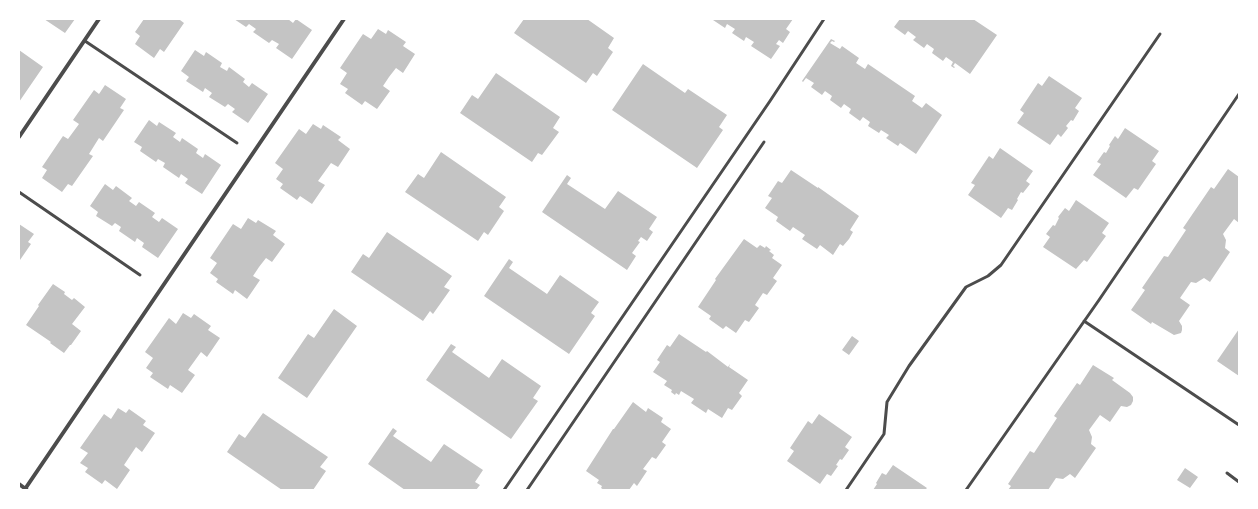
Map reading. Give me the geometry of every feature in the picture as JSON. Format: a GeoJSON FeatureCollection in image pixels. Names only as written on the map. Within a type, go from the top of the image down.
{"type":"FeatureCollection","features":[{"type":"Feature","properties":{"kind":"street"},"geometry":{"type":"LineString","coordinates":[[19,136],[99,19]]}},
{"type":"Feature","properties":{"kind":"street"},"geometry":{"type":"LineString","coordinates":[[19,484],[26,489],[344,19]]}},
{"type":"Feature","properties":{"kind":"lane"},"geometry":{"type":"LineString","coordinates":[[504,490],[770,101],[824,19]]}},
{"type":"Feature","properties":{"kind":"lane"},"geometry":{"type":"LineString","coordinates":[[846,490],[884,434],[887,402],[909,366],[966,287],[988,276],[1000,265],[1160,34]]}},
{"type":"Feature","properties":{"kind":"lane"},"geometry":{"type":"LineString","coordinates":[[84,41],[237,143]]}},
{"type":"Feature","properties":{"kind":"lane"},"geometry":{"type":"LineString","coordinates":[[966,490],[1084,321],[1239,94]]}},
{"type":"Feature","properties":{"kind":"lane"},"geometry":{"type":"LineString","coordinates":[[527,490],[764,142]]}},
{"type":"Feature","properties":{"kind":"lane"},"geometry":{"type":"LineString","coordinates":[[19,192],[140,275]]}},
{"type":"Feature","properties":{"kind":"lane"},"geometry":{"type":"LineString","coordinates":[[1084,321],[1239,425]]}},
{"type":"Feature","properties":{"kind":"lane"},"geometry":{"type":"LineString","coordinates":[[1227,473],[1239,482]]}},
{"type":"Feature","properties":{"kind":"building"},"geometry":{"type":"Polygon","coordinates":[[[44,19],[75,19],[65,33],[44,19]]]}},
{"type":"Feature","properties":{"kind":"building"},"geometry":{"type":"Polygon","coordinates":[[[144,19],[181,19],[180,20],[184,23],[164,52],[160,49],[154,58],[135,44],[140,36],[135,32],[144,19]]]}},
{"type":"Feature","properties":{"kind":"building"},"geometry":{"type":"Polygon","coordinates":[[[234,19],[288,19],[293,23],[296,19],[312,30],[292,59],[276,48],[279,44],[272,40],[269,43],[253,32],[256,29],[249,24],[246,27],[234,19]]]}},
{"type":"Feature","properties":{"kind":"building"},"geometry":{"type":"Polygon","coordinates":[[[524,19],[587,19],[614,38],[608,48],[613,52],[597,76],[593,73],[586,83],[514,33],[524,19]]]}},
{"type":"Feature","properties":{"kind":"building"},"geometry":{"type":"Polygon","coordinates":[[[793,19],[786,29],[790,32],[783,43],[779,40],[776,44],[780,46],[771,59],[751,46],[754,42],[746,37],[744,41],[732,33],[735,29],[727,24],[725,28],[713,20],[793,19]]]}},
{"type":"Feature","properties":{"kind":"building"},"geometry":{"type":"Polygon","coordinates":[[[900,19],[973,19],[997,35],[970,74],[955,63],[953,66],[955,67],[954,68],[951,66],[953,62],[946,57],[943,61],[932,53],[934,49],[927,44],[924,48],[913,40],[916,37],[908,31],[905,35],[894,27],[900,19]]]}},
{"type":"Feature","properties":{"kind":"building"},"geometry":{"type":"Polygon","coordinates":[[[378,29],[386,34],[388,30],[406,42],[403,46],[415,54],[403,73],[396,68],[389,77],[383,86],[390,91],[377,109],[365,101],[362,105],[345,93],[348,89],[340,84],[347,73],[340,68],[363,34],[371,39],[378,29]]]}},
{"type":"Feature","properties":{"kind":"building"},"geometry":{"type":"Polygon","coordinates":[[[831,39],[835,41],[830,43],[840,49],[842,46],[859,58],[856,63],[865,69],[868,64],[915,96],[912,101],[922,108],[926,103],[942,115],[916,154],[900,143],[898,146],[886,138],[889,135],[881,130],[879,133],[868,126],[870,122],[863,117],[860,121],[849,113],[851,109],[844,104],[841,108],[830,100],[832,96],[825,91],[822,95],[811,87],[814,83],[806,78],[803,82],[802,81],[831,39]]]}},
{"type":"Feature","properties":{"kind":"building"},"geometry":{"type":"Polygon","coordinates":[[[19,50],[43,67],[19,102],[19,50]]]}},
{"type":"Feature","properties":{"kind":"building"},"geometry":{"type":"Polygon","coordinates":[[[195,50],[204,56],[206,52],[222,63],[220,67],[227,71],[229,67],[245,79],[243,82],[249,87],[252,83],[268,94],[248,123],[232,112],[235,109],[228,104],[225,107],[209,97],[212,93],[205,88],[203,92],[186,81],[189,77],[181,71],[195,50]]]}},
{"type":"Feature","properties":{"kind":"building"},"geometry":{"type":"Polygon","coordinates":[[[643,64],[685,93],[688,89],[727,115],[719,127],[723,130],[697,168],[612,110],[643,64]]]}},
{"type":"Feature","properties":{"kind":"building"},"geometry":{"type":"Polygon","coordinates":[[[496,73],[560,117],[553,128],[559,132],[542,155],[538,153],[532,162],[460,113],[472,95],[478,99],[496,73]]]}},
{"type":"Feature","properties":{"kind":"building"},"geometry":{"type":"Polygon","coordinates":[[[1049,76],[1082,98],[1075,108],[1079,111],[1073,121],[1071,120],[1066,126],[1068,128],[1061,137],[1058,134],[1050,145],[1017,123],[1024,113],[1020,110],[1038,83],[1042,86],[1049,76]]]}},
{"type":"Feature","properties":{"kind":"building"},"geometry":{"type":"Polygon","coordinates":[[[105,85],[126,99],[120,108],[124,110],[103,141],[99,138],[89,154],[93,156],[72,186],[68,184],[62,192],[42,178],[47,170],[42,167],[63,136],[68,139],[79,124],[73,120],[94,90],[99,94],[105,85]]]}},
{"type":"Feature","properties":{"kind":"building"},"geometry":{"type":"Polygon","coordinates":[[[149,120],[157,126],[159,122],[176,133],[173,137],[180,142],[182,138],[198,149],[196,153],[203,158],[205,154],[221,165],[202,194],[185,183],[188,179],[181,174],[179,178],[163,167],[165,163],[158,159],[156,162],[140,151],[142,147],[134,142],[149,120]]]}},
{"type":"Feature","properties":{"kind":"building"},"geometry":{"type":"Polygon","coordinates":[[[313,124],[321,129],[323,125],[341,137],[338,140],[350,149],[338,167],[331,163],[318,181],[325,185],[312,204],[300,196],[297,200],[280,188],[283,184],[276,179],[283,169],[275,163],[299,129],[306,134],[313,124]]]}},
{"type":"Feature","properties":{"kind":"building"},"geometry":{"type":"Polygon","coordinates":[[[1125,128],[1159,151],[1152,161],[1156,164],[1138,190],[1134,188],[1126,198],[1093,175],[1101,164],[1097,162],[1104,152],[1106,153],[1115,136],[1118,139],[1125,128]]]}},
{"type":"Feature","properties":{"kind":"building"},"geometry":{"type":"Polygon","coordinates":[[[1000,148],[1033,171],[1026,181],[1030,184],[1023,193],[1021,192],[1012,210],[1008,208],[1001,218],[968,195],[975,185],[971,183],[989,156],[993,159],[1000,148]]]}},
{"type":"Feature","properties":{"kind":"building"},"geometry":{"type":"Polygon","coordinates":[[[441,152],[506,197],[499,207],[504,211],[488,235],[484,232],[478,241],[405,192],[418,174],[424,178],[441,152]]]}},
{"type":"Feature","properties":{"kind":"building"},"geometry":{"type":"Polygon","coordinates":[[[1228,169],[1239,177],[1239,223],[1234,219],[1223,234],[1226,240],[1225,248],[1230,252],[1210,282],[1204,278],[1196,283],[1191,282],[1180,298],[1190,305],[1179,321],[1182,326],[1181,333],[1174,335],[1152,322],[1151,324],[1131,310],[1145,290],[1142,288],[1164,256],[1168,257],[1186,230],[1183,228],[1211,187],[1214,189],[1228,169]]]}},
{"type":"Feature","properties":{"kind":"building"},"geometry":{"type":"Polygon","coordinates":[[[791,170],[859,216],[850,230],[853,232],[849,239],[843,246],[840,244],[833,255],[820,245],[817,249],[802,239],[805,235],[793,227],[790,231],[776,221],[778,217],[765,208],[772,198],[768,196],[778,181],[782,183],[791,170]]]}},
{"type":"Feature","properties":{"kind":"building"},"geometry":{"type":"Polygon","coordinates":[[[567,175],[571,178],[567,184],[605,209],[618,191],[657,217],[649,229],[653,232],[647,241],[641,237],[638,241],[640,242],[632,253],[636,256],[627,270],[542,212],[567,175]]]}},
{"type":"Feature","properties":{"kind":"building"},"geometry":{"type":"Polygon","coordinates":[[[105,184],[113,190],[116,186],[132,198],[129,201],[136,206],[139,202],[155,213],[152,217],[159,222],[162,218],[178,229],[158,258],[142,247],[144,243],[137,238],[135,242],[119,231],[121,227],[115,223],[112,226],[96,216],[98,212],[90,206],[105,184]]]}},
{"type":"Feature","properties":{"kind":"building"},"geometry":{"type":"Polygon","coordinates":[[[1076,200],[1109,223],[1102,233],[1106,236],[1087,262],[1084,260],[1076,269],[1043,247],[1050,237],[1046,234],[1053,225],[1055,226],[1059,218],[1058,217],[1065,208],[1069,211],[1076,200]]]}},
{"type":"Feature","properties":{"kind":"building"},"geometry":{"type":"Polygon","coordinates":[[[248,218],[256,223],[258,220],[276,231],[273,235],[285,244],[272,262],[266,258],[259,267],[253,276],[260,280],[247,299],[235,290],[233,294],[216,282],[218,279],[210,273],[217,263],[210,258],[233,224],[241,229],[248,218]]]}},
{"type":"Feature","properties":{"kind":"building"},"geometry":{"type":"Polygon","coordinates":[[[19,224],[34,234],[28,242],[31,244],[20,260],[19,259],[19,224]]]}},
{"type":"Feature","properties":{"kind":"building"},"geometry":{"type":"Polygon","coordinates":[[[387,232],[452,276],[444,287],[450,290],[433,314],[430,311],[423,321],[351,272],[363,254],[369,258],[387,232]]]}},
{"type":"Feature","properties":{"kind":"building"},"geometry":{"type":"Polygon","coordinates":[[[744,239],[757,248],[760,245],[765,248],[766,246],[774,255],[772,258],[782,265],[773,278],[777,281],[767,295],[763,293],[755,305],[759,308],[749,322],[745,320],[736,333],[726,326],[723,329],[709,319],[711,316],[698,307],[716,280],[715,279],[744,239]]]}},
{"type":"Feature","properties":{"kind":"building"},"geometry":{"type":"Polygon","coordinates":[[[509,259],[513,262],[509,268],[547,294],[560,275],[599,302],[591,313],[595,316],[569,354],[484,296],[509,259]]]}},
{"type":"Feature","properties":{"kind":"building"},"geometry":{"type":"Polygon","coordinates":[[[53,284],[65,292],[64,294],[72,300],[74,298],[85,307],[72,324],[81,331],[64,353],[26,325],[53,284]]]}},
{"type":"Feature","properties":{"kind":"building"},"geometry":{"type":"Polygon","coordinates":[[[334,309],[357,326],[307,398],[278,378],[308,334],[314,338],[334,309]]]}},
{"type":"Feature","properties":{"kind":"building"},"geometry":{"type":"Polygon","coordinates":[[[183,313],[191,318],[194,314],[211,326],[208,330],[220,338],[207,357],[201,352],[188,370],[195,375],[182,393],[170,385],[168,389],[150,377],[153,373],[146,368],[153,358],[145,352],[169,318],[176,324],[183,313]]]}},
{"type":"Feature","properties":{"kind":"building"},"geometry":{"type":"Polygon","coordinates":[[[1239,329],[1239,376],[1217,361],[1239,329]]]}},
{"type":"Feature","properties":{"kind":"building"},"geometry":{"type":"Polygon","coordinates":[[[679,334],[706,352],[707,351],[728,367],[730,364],[729,367],[748,380],[739,393],[742,396],[732,410],[728,408],[722,418],[708,409],[706,413],[691,403],[694,399],[681,391],[679,395],[676,393],[675,395],[671,392],[672,390],[664,385],[667,381],[653,372],[660,362],[657,360],[667,345],[670,347],[679,334]]]}},
{"type":"Feature","properties":{"kind":"building"},"geometry":{"type":"Polygon","coordinates":[[[852,336],[859,341],[849,355],[842,350],[852,336]]]}},
{"type":"Feature","properties":{"kind":"building"},"geometry":{"type":"Polygon","coordinates":[[[451,344],[456,347],[452,352],[489,378],[502,359],[541,386],[533,398],[538,401],[511,439],[426,380],[451,344]]]}},
{"type":"Feature","properties":{"kind":"building"},"geometry":{"type":"Polygon","coordinates":[[[1093,365],[1114,378],[1112,380],[1130,393],[1133,397],[1131,405],[1127,407],[1121,406],[1110,422],[1100,415],[1089,430],[1092,437],[1091,444],[1096,448],[1075,478],[1070,474],[1063,479],[1056,478],[1048,490],[1008,490],[1011,486],[1008,484],[1030,451],[1034,453],[1057,418],[1054,416],[1077,383],[1080,385],[1093,365]]]}},
{"type":"Feature","properties":{"kind":"building"},"geometry":{"type":"Polygon","coordinates":[[[633,402],[646,412],[648,408],[663,418],[661,422],[671,429],[662,442],[666,445],[656,459],[652,457],[643,469],[647,471],[637,486],[634,483],[629,490],[604,490],[601,488],[602,486],[597,483],[599,480],[586,471],[613,429],[633,402]]]}},
{"type":"Feature","properties":{"kind":"building"},"geometry":{"type":"Polygon","coordinates":[[[118,408],[126,413],[129,409],[146,421],[143,425],[155,433],[142,452],[136,447],[124,465],[130,470],[117,489],[105,480],[102,484],[85,472],[88,468],[80,463],[88,453],[80,448],[104,414],[111,419],[118,408]]]}},
{"type":"Feature","properties":{"kind":"building"},"geometry":{"type":"Polygon","coordinates":[[[263,413],[328,457],[320,467],[326,471],[313,490],[282,490],[227,452],[239,434],[245,438],[263,413]]]}},
{"type":"Feature","properties":{"kind":"building"},"geometry":{"type":"Polygon","coordinates":[[[819,414],[852,437],[845,447],[849,450],[842,460],[840,459],[836,465],[838,466],[831,476],[827,474],[820,484],[787,461],[794,451],[790,448],[808,421],[812,424],[819,414]]]}},
{"type":"Feature","properties":{"kind":"building"},"geometry":{"type":"Polygon","coordinates":[[[393,428],[397,431],[393,436],[431,462],[444,444],[483,470],[475,482],[480,485],[476,490],[405,490],[368,464],[393,428]]]}},
{"type":"Feature","properties":{"kind":"building"},"geometry":{"type":"Polygon","coordinates":[[[893,465],[927,488],[925,490],[873,490],[882,473],[886,475],[893,465]]]}},
{"type":"Feature","properties":{"kind":"building"},"geometry":{"type":"Polygon","coordinates":[[[1185,468],[1198,477],[1190,488],[1177,480],[1185,468]]]}}]}
